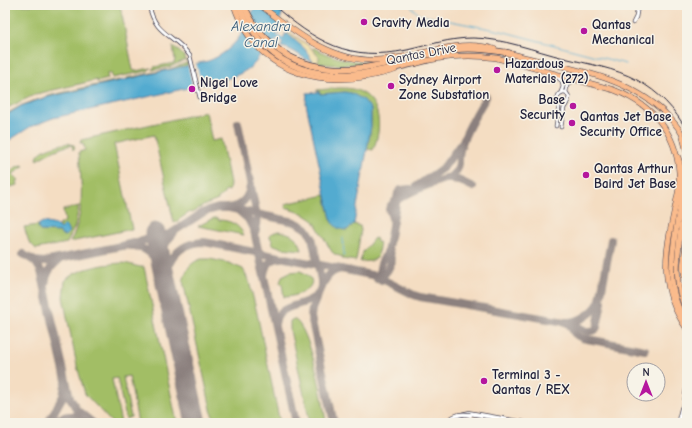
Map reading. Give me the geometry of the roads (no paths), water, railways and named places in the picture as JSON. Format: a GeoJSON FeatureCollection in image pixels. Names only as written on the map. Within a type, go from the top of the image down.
{"type":"FeatureCollection","features":[{"type":"Feature","properties":{"kind":"highway","name":"Qantas Drive"},"geometry":{"type":"LineString","coordinates":[[238,5],[246,22],[263,44],[278,58],[297,68],[313,72],[338,74],[372,73],[416,63]]}},
{"type":"Feature","properties":{"kind":"highway","name":"Qantas Drive"},"geometry":{"type":"LineString","coordinates":[[244,5],[264,38],[280,52],[299,62],[338,74],[459,49],[485,49],[509,53]]}},
{"type":"Feature","properties":{"kind":"main road"},"geometry":{"type":"LineString","coordinates":[[234,5],[244,28],[255,42],[273,60],[298,73],[316,77],[338,74]]}},
{"type":"Feature","properties":{"kind":"main road"},"geometry":{"type":"LineString","coordinates":[[260,5],[286,26],[306,38],[322,47],[351,58],[386,60],[449,47],[478,45],[509,53]]}},
{"type":"Feature","properties":{"kind":"main road","name":"Qantas Drive"},"geometry":{"type":"LineString","coordinates":[[509,53],[589,73],[631,88],[646,97],[662,110],[672,121],[687,145]]}},
{"type":"Feature","properties":{"kind":"main road","name":"Qantas Drive"},"geometry":{"type":"LineString","coordinates":[[416,63],[456,56],[481,56],[496,58],[614,90],[627,95],[649,110],[665,128],[676,152]]}},
{"type":"Feature","properties":{"kind":"main road"},"geometry":{"type":"LineString","coordinates":[[682,135],[687,152]]}},
{"type":"Feature","properties":{"kind":"main road"},"geometry":{"type":"LineString","coordinates":[[676,152],[683,176],[673,249],[672,278],[678,305],[687,322]]}},
{"type":"Feature","properties":{"kind":"main road"},"geometry":{"type":"LineString","coordinates":[[676,152],[679,167],[680,188],[667,257],[667,281],[673,306],[687,329]]}},
{"type":"Feature","properties":{"kind":"main road"},"geometry":{"type":"LineString","coordinates":[[687,183],[677,269],[680,292],[687,311]]}},
{"type":"Feature","properties":{"kind":"main road"},"geometry":{"type":"LineString","coordinates":[[687,236],[683,267],[687,289]]}},
{"type":"Feature","properties":{"kind":"street"},"geometry":{"type":"LineString","coordinates":[[149,5],[152,18],[156,25],[187,52],[193,63],[200,98]]}},
{"type":"Feature","properties":{"kind":"street"},"geometry":{"type":"LineString","coordinates":[[633,23],[636,17],[638,5]]}},
{"type":"Feature","properties":{"kind":"street"},"geometry":{"type":"LineString","coordinates":[[548,72],[562,80],[563,87],[557,96],[559,106],[556,125],[561,126],[564,108],[570,98],[566,92],[568,83],[571,81],[582,82]]}},
{"type":"Feature","properties":{"kind":"street"},"geometry":{"type":"LineString","coordinates":[[561,92],[566,92]]}},
{"type":"Feature","properties":{"kind":"street"},"geometry":{"type":"LineString","coordinates":[[558,101],[561,104],[567,103]]}},
{"type":"Feature","properties":{"kind":"street"},"geometry":{"type":"LineString","coordinates":[[682,423],[687,387]]}},
{"type":"Feature","properties":{"kind":"street"},"geometry":{"type":"LineString","coordinates":[[678,423],[685,398]]}},
{"type":"Feature","properties":{"kind":"street"},"geometry":{"type":"LineString","coordinates":[[446,423],[453,417],[461,414],[517,423]]}},
{"type":"Feature","properties":{"kind":"street"},"geometry":{"type":"LineString","coordinates":[[455,423],[459,416],[472,414],[526,423]]}},
{"type":"Feature","properties":{"kind":"water","name":"Alexandra Canal"},"geometry":{"type":"Polygon","coordinates":[[[255,5],[286,5],[280,21],[280,32],[276,35],[276,41],[263,51],[256,62],[244,72],[219,81],[53,118],[30,127],[5,143],[5,116],[21,106],[44,98],[208,61],[217,57],[232,46],[238,39],[248,23],[255,5]]]}},
{"type":"Feature","properties":{"kind":"water"},"geometry":{"type":"Polygon","coordinates":[[[285,34],[288,34],[305,49],[313,62],[291,50],[281,47],[285,34]]]}},
{"type":"Feature","properties":{"kind":"water"},"geometry":{"type":"Polygon","coordinates":[[[319,92],[320,94],[351,93],[364,100],[371,109],[371,127],[354,224],[347,230],[338,228],[331,219],[306,104],[307,93],[319,92]]]}},
{"type":"Feature","properties":{"kind":"water"},"geometry":{"type":"Polygon","coordinates":[[[43,222],[56,225],[60,229],[64,225],[69,232],[65,236],[61,235],[60,232],[40,231],[38,228],[39,224],[43,222]]]}},
{"type":"Feature","properties":{"kind":"waterway"},"geometry":{"type":"LineString","coordinates":[[409,5],[420,15],[501,31],[626,64]]}},
{"type":"Feature","properties":{"kind":"waterway"},"geometry":{"type":"LineString","coordinates":[[274,36],[287,42]]}},
{"type":"Feature","properties":{"kind":"waterway"},"geometry":{"type":"LineString","coordinates":[[343,238],[344,256]]}},
{"type":"Feature","properties":{"kind":"railway"},"geometry":{"type":"LineString","coordinates":[[273,5],[319,39],[350,51],[386,53],[456,39],[473,38],[507,42],[611,69],[637,80],[652,90],[672,108],[687,131]]}},
{"type":"Feature","properties":{"kind":"place","name":"Gravity Media"},"geometry":{"type":"Point","coordinates":[364,22]}},
{"type":"Feature","properties":{"kind":"place","name":"Qantas Mechanical"},"geometry":{"type":"Point","coordinates":[584,31]}},
{"type":"Feature","properties":{"kind":"place","name":"Hazardous Materials (272)"},"geometry":{"type":"Point","coordinates":[497,70]}},
{"type":"Feature","properties":{"kind":"place","name":"Sydney Airport Zone Substation"},"geometry":{"type":"Point","coordinates":[391,86]}},
{"type":"Feature","properties":{"kind":"place","name":"Nigel Love Bridge"},"geometry":{"type":"Point","coordinates":[192,89]}},
{"type":"Feature","properties":{"kind":"place","name":"Base Security"},"geometry":{"type":"Point","coordinates":[573,106]}},
{"type":"Feature","properties":{"kind":"place","name":"Qantas Jet Base Security Office"},"geometry":{"type":"Point","coordinates":[572,123]}},
{"type":"Feature","properties":{"kind":"place","name":"Qantas Arthur Baird Jet Base"},"geometry":{"type":"Point","coordinates":[586,175]}},
{"type":"Feature","properties":{"kind":"place","name":"Terminal 3 - Qantas / REX"},"geometry":{"type":"Point","coordinates":[484,381]}}]}
